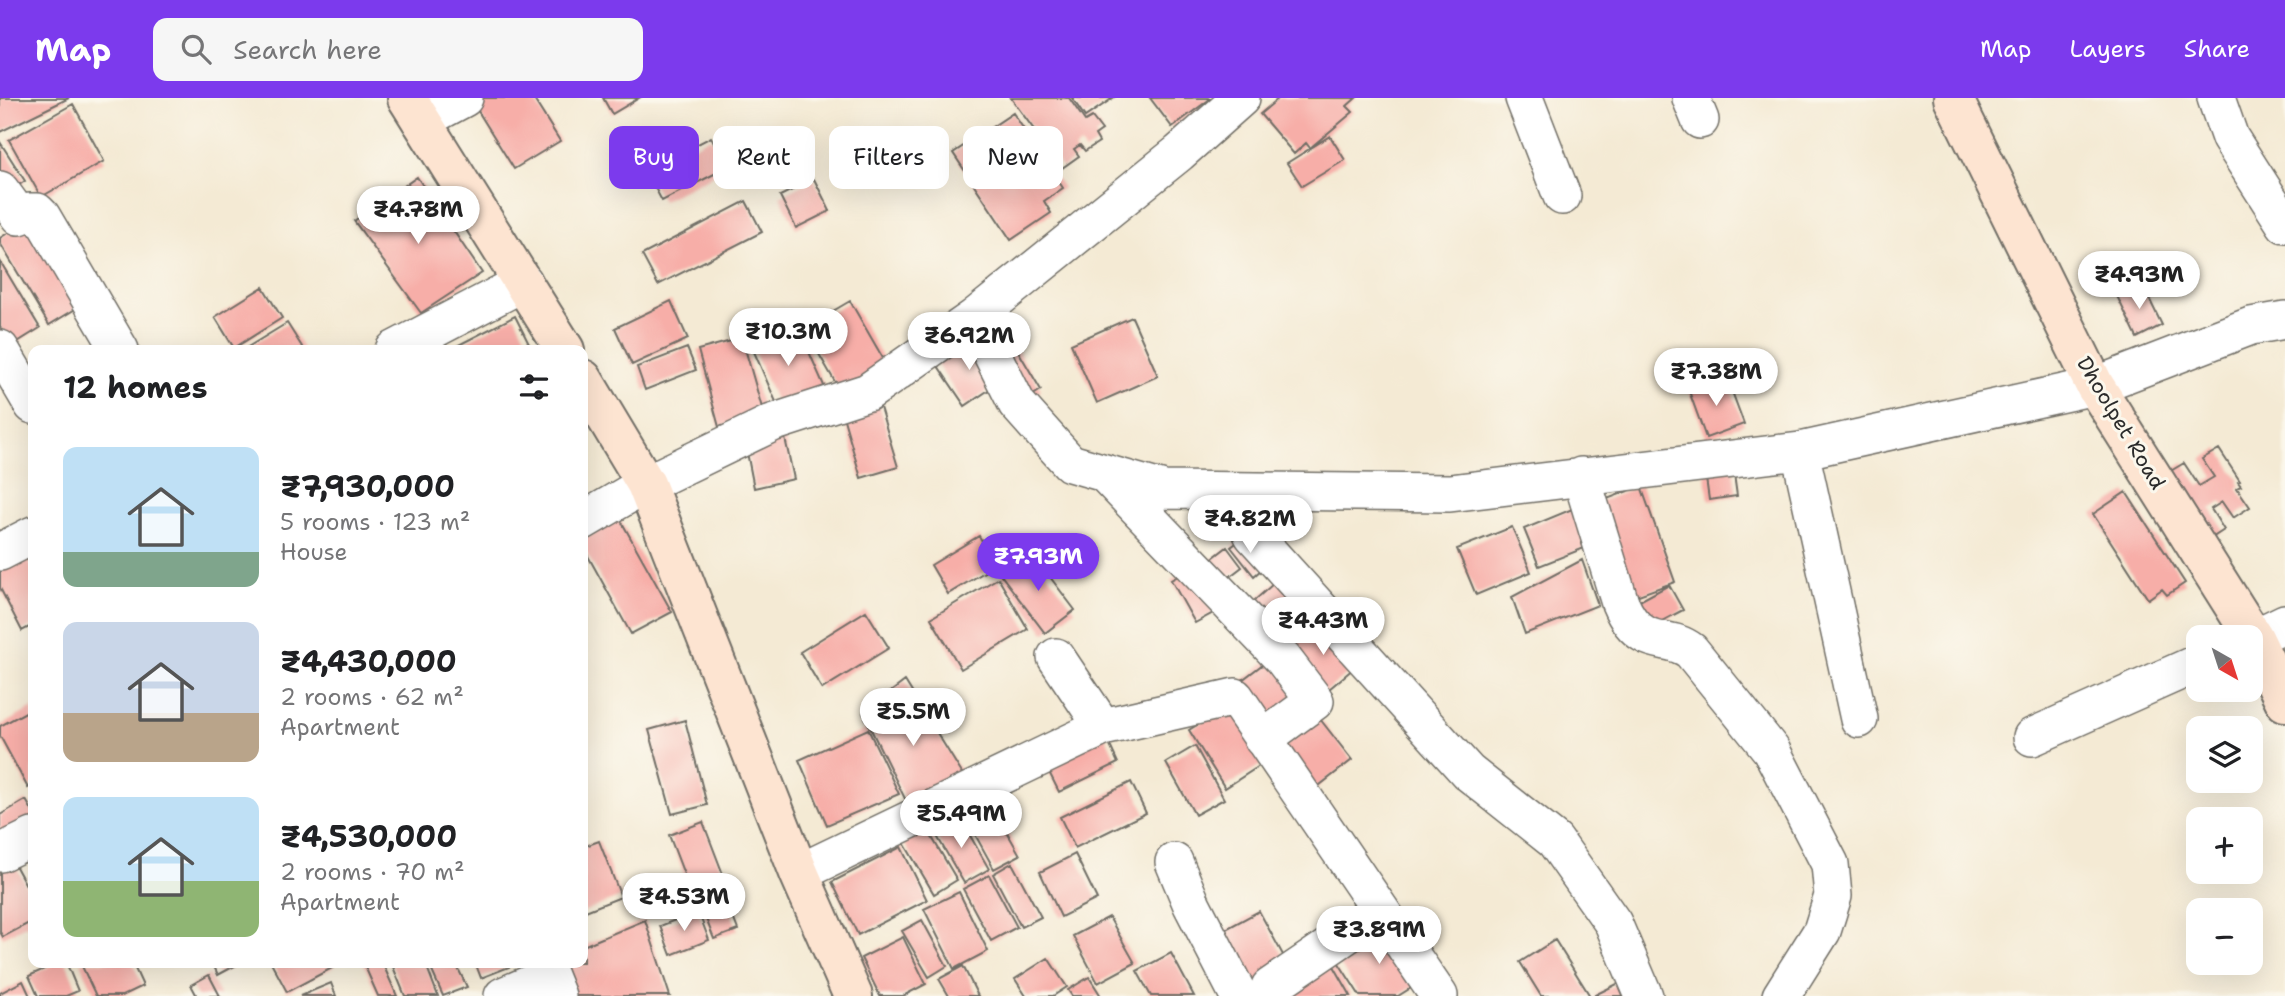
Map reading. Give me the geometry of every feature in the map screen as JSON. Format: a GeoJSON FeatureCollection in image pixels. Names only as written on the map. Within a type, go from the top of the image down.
{"type":"FeatureCollection","features":[{"type":"Feature","properties":{"kind":"street"},"geometry":{"type":"LineString","coordinates":[[464,98],[414,110],[562,345]]}},
{"type":"Feature","properties":{"kind":"street"},"geometry":{"type":"LineString","coordinates":[[588,518],[646,484],[772,423],[868,392],[974,318],[1179,153],[1241,98]]}},
{"type":"Feature","properties":{"kind":"street"},"geometry":{"type":"LineString","coordinates":[[1524,98],[1562,196]]}},
{"type":"Feature","properties":{"kind":"street","name":"Dhoolpet Road"},"geometry":{"type":"LineString","coordinates":[[1953,98],[2095,386],[2257,625]]}},
{"type":"Feature","properties":{"kind":"street"},"geometry":{"type":"LineString","coordinates":[[2216,98],[2230,138],[2285,224]]}},
{"type":"Feature","properties":{"kind":"street"},"geometry":{"type":"LineString","coordinates":[[0,190],[19,216],[37,212],[42,216],[117,345]]}},
{"type":"Feature","properties":{"kind":"street"},"geometry":{"type":"LineString","coordinates":[[404,345],[524,282]]}},
{"type":"Feature","properties":{"kind":"street"},"geometry":{"type":"LineString","coordinates":[[974,318],[1017,404],[1070,463],[1164,490],[1450,493],[1800,451],[2095,386],[2251,326],[2285,320]]}},
{"type":"Feature","properties":{"kind":"street"},"geometry":{"type":"LineString","coordinates":[[4,362],[28,398]]}},
{"type":"Feature","properties":{"kind":"street"},"geometry":{"type":"LineString","coordinates":[[588,387],[646,484],[799,873],[853,996]]}},
{"type":"Feature","properties":{"kind":"street"},"geometry":{"type":"LineString","coordinates":[[1800,451],[1858,719]]}},
{"type":"Feature","properties":{"kind":"street"},"geometry":{"type":"LineString","coordinates":[[1105,475],[1283,659],[1315,701],[1263,739]]}},
{"type":"Feature","properties":{"kind":"street"},"geometry":{"type":"LineString","coordinates":[[1581,476],[1620,603],[1628,619],[1644,635],[1680,643],[1691,651],[1771,750],[1830,864],[1833,896],[1822,931],[1782,996]]}},
{"type":"Feature","properties":{"kind":"street"},"geometry":{"type":"LineString","coordinates":[[1231,491],[1253,535],[1460,763],[1555,841],[1613,923],[1644,996]]}},
{"type":"Feature","properties":{"kind":"street"},"geometry":{"type":"LineString","coordinates":[[0,552],[28,538]]}},
{"type":"Feature","properties":{"kind":"street","name":"Dhoolpet Road"},"geometry":{"type":"LineString","coordinates":[[2263,634],[2285,702]]}},
{"type":"Feature","properties":{"kind":"street"},"geometry":{"type":"LineString","coordinates":[[1056,657],[1103,727]]}},
{"type":"Feature","properties":{"kind":"street"},"geometry":{"type":"LineString","coordinates":[[2032,737],[2186,668]]}},
{"type":"Feature","properties":{"kind":"street"},"geometry":{"type":"LineString","coordinates":[[799,873],[1103,727],[1235,697],[1439,996]]}},
{"type":"Feature","properties":{"kind":"street"},"geometry":{"type":"LineString","coordinates":[[0,853],[28,840]]}},
{"type":"Feature","properties":{"kind":"street"},"geometry":{"type":"LineString","coordinates":[[1174,862],[1192,905],[1259,994],[1380,912]]}},
{"type":"Feature","properties":{"kind":"street"},"geometry":{"type":"LineString","coordinates":[[503,996],[549,976],[556,996]]}},
{"type":"Feature","properties":{"kind":"building"},"geometry":{"type":"Polygon","coordinates":[[[0,98],[69,98],[0,132],[0,98]]]}},
{"type":"Feature","properties":{"kind":"building"},"geometry":{"type":"Polygon","coordinates":[[[481,98],[533,98],[560,141],[514,169],[473,103],[481,98]]]}},
{"type":"Feature","properties":{"kind":"building"},"geometry":{"type":"Polygon","coordinates":[[[603,98],[639,98],[612,114],[603,98]]]}},
{"type":"Feature","properties":{"kind":"building"},"geometry":{"type":"Polygon","coordinates":[[[1011,98],[1069,98],[1085,121],[1092,117],[1102,130],[1095,135],[1099,142],[1085,151],[1080,145],[1074,149],[1079,156],[1063,167],[1063,126],[1031,126],[1011,98]]]}},
{"type":"Feature","properties":{"kind":"building"},"geometry":{"type":"Polygon","coordinates":[[[1072,98],[1113,98],[1085,117],[1072,98]]]}},
{"type":"Feature","properties":{"kind":"building"},"geometry":{"type":"Polygon","coordinates":[[[1150,98],[1208,98],[1210,99],[1172,127],[1150,98]]]}},
{"type":"Feature","properties":{"kind":"building"},"geometry":{"type":"Polygon","coordinates":[[[1279,98],[1356,98],[1347,106],[1353,112],[1310,148],[1306,143],[1294,154],[1260,114],[1279,98]]]}},
{"type":"Feature","properties":{"kind":"building"},"geometry":{"type":"Polygon","coordinates":[[[73,104],[104,161],[41,197],[9,140],[73,104]]]}},
{"type":"Feature","properties":{"kind":"building"},"geometry":{"type":"Polygon","coordinates":[[[1013,113],[1022,126],[994,126],[1013,113]]]}},
{"type":"Feature","properties":{"kind":"building"},"geometry":{"type":"Polygon","coordinates":[[[1330,136],[1345,160],[1302,186],[1287,163],[1330,136]]]}},
{"type":"Feature","properties":{"kind":"building"},"geometry":{"type":"Polygon","coordinates":[[[711,137],[713,141],[713,175],[699,182],[699,143],[711,137]]]}},
{"type":"Feature","properties":{"kind":"building"},"geometry":{"type":"Polygon","coordinates":[[[0,142],[25,181],[5,194],[0,185],[0,142]]]}},
{"type":"Feature","properties":{"kind":"building"},"geometry":{"type":"Polygon","coordinates":[[[963,146],[963,168],[953,153],[963,146]]]}},
{"type":"Feature","properties":{"kind":"building"},"geometry":{"type":"Polygon","coordinates":[[[417,177],[482,273],[421,313],[354,221],[417,177]]]}},
{"type":"Feature","properties":{"kind":"building"},"geometry":{"type":"Polygon","coordinates":[[[815,181],[830,211],[796,228],[780,196],[794,189],[815,189],[815,181]]]}},
{"type":"Feature","properties":{"kind":"building"},"geometry":{"type":"Polygon","coordinates":[[[656,189],[685,189],[662,201],[656,189]]]}},
{"type":"Feature","properties":{"kind":"building"},"geometry":{"type":"Polygon","coordinates":[[[977,189],[1062,189],[1044,201],[1051,213],[1011,240],[977,189]]]}},
{"type":"Feature","properties":{"kind":"building"},"geometry":{"type":"Polygon","coordinates":[[[746,201],[762,232],[658,285],[642,255],[746,201]]]}},
{"type":"Feature","properties":{"kind":"building"},"geometry":{"type":"Polygon","coordinates":[[[25,222],[77,308],[49,325],[0,243],[0,238],[25,222]]]}},
{"type":"Feature","properties":{"kind":"building"},"geometry":{"type":"Polygon","coordinates":[[[0,261],[40,328],[11,346],[0,327],[0,261]]]}},
{"type":"Feature","properties":{"kind":"building"},"geometry":{"type":"Polygon","coordinates":[[[2142,284],[2162,325],[2137,338],[2117,296],[2142,284]]]}},
{"type":"Feature","properties":{"kind":"building"},"geometry":{"type":"Polygon","coordinates":[[[263,287],[282,318],[239,345],[232,345],[215,317],[263,287]]]}},
{"type":"Feature","properties":{"kind":"building"},"geometry":{"type":"Polygon","coordinates":[[[671,301],[688,339],[632,365],[615,328],[671,301]]]}},
{"type":"Feature","properties":{"kind":"building"},"geometry":{"type":"Polygon","coordinates":[[[850,301],[888,367],[842,394],[804,328],[850,301]]]}},
{"type":"Feature","properties":{"kind":"building"},"geometry":{"type":"Polygon","coordinates":[[[515,316],[530,345],[459,345],[515,316]]]}},
{"type":"Feature","properties":{"kind":"building"},"geometry":{"type":"Polygon","coordinates":[[[1132,317],[1158,376],[1097,403],[1071,344],[1132,317]]]}},
{"type":"Feature","properties":{"kind":"building"},"geometry":{"type":"Polygon","coordinates":[[[794,318],[829,397],[783,418],[748,338],[794,318]]]}},
{"type":"Feature","properties":{"kind":"building"},"geometry":{"type":"Polygon","coordinates":[[[287,323],[301,345],[251,345],[287,323]]]}},
{"type":"Feature","properties":{"kind":"building"},"geometry":{"type":"Polygon","coordinates":[[[1004,327],[1041,390],[1022,402],[984,338],[1004,327]]]}},
{"type":"Feature","properties":{"kind":"building"},"geometry":{"type":"Polygon","coordinates":[[[742,338],[764,415],[719,427],[698,350],[742,338]]]}},
{"type":"Feature","properties":{"kind":"building"},"geometry":{"type":"Polygon","coordinates":[[[974,338],[1002,381],[965,406],[936,363],[974,338]]]}},
{"type":"Feature","properties":{"kind":"building"},"geometry":{"type":"Polygon","coordinates":[[[687,348],[696,370],[645,390],[637,367],[687,348]]]}},
{"type":"Feature","properties":{"kind":"building"},"geometry":{"type":"Polygon","coordinates":[[[1727,378],[1744,424],[1706,438],[1689,391],[1727,378]]]}},
{"type":"Feature","properties":{"kind":"building"},"geometry":{"type":"Polygon","coordinates":[[[879,404],[898,467],[861,478],[843,416],[879,404]]]}},
{"type":"Feature","properties":{"kind":"building"},"geometry":{"type":"Polygon","coordinates":[[[783,429],[794,479],[754,488],[744,437],[783,429]]]}},
{"type":"Feature","properties":{"kind":"building"},"geometry":{"type":"Polygon","coordinates":[[[2219,449],[2240,481],[2238,482],[2241,486],[2237,488],[2250,507],[2233,518],[2222,502],[2211,509],[2224,530],[2207,541],[2164,475],[2184,463],[2199,486],[2214,477],[2202,459],[2219,449]]]}},
{"type":"Feature","properties":{"kind":"building"},"geometry":{"type":"Polygon","coordinates":[[[1733,467],[1737,496],[1709,500],[1705,471],[1733,467]]]}},
{"type":"Feature","properties":{"kind":"building"},"geometry":{"type":"Polygon","coordinates":[[[1641,486],[1675,582],[1633,597],[1599,502],[1641,486]]]}},
{"type":"Feature","properties":{"kind":"building"},"geometry":{"type":"Polygon","coordinates":[[[2126,492],[2185,583],[2167,595],[2162,589],[2148,599],[2093,514],[2126,492]]]}},
{"type":"Feature","properties":{"kind":"building"},"geometry":{"type":"Polygon","coordinates":[[[1577,507],[1592,545],[1539,566],[1524,529],[1577,507]]]}},
{"type":"Feature","properties":{"kind":"building"},"geometry":{"type":"Polygon","coordinates":[[[620,519],[672,612],[631,634],[588,556],[588,537],[620,519]]]}},
{"type":"Feature","properties":{"kind":"building"},"geometry":{"type":"Polygon","coordinates":[[[1512,527],[1531,572],[1476,595],[1457,549],[1512,527]]]}},
{"type":"Feature","properties":{"kind":"building"},"geometry":{"type":"Polygon","coordinates":[[[1247,535],[1269,563],[1254,576],[1231,547],[1247,535]]]}},
{"type":"Feature","properties":{"kind":"building"},"geometry":{"type":"Polygon","coordinates":[[[979,536],[996,565],[948,594],[931,565],[979,536]]]}},
{"type":"Feature","properties":{"kind":"building"},"geometry":{"type":"Polygon","coordinates":[[[21,546],[28,560],[28,628],[22,631],[0,588],[0,557],[21,546]]]}},
{"type":"Feature","properties":{"kind":"building"},"geometry":{"type":"Polygon","coordinates":[[[1227,547],[1242,567],[1216,587],[1201,567],[1227,547]]]}},
{"type":"Feature","properties":{"kind":"building"},"geometry":{"type":"Polygon","coordinates":[[[1031,552],[1075,610],[1045,633],[1001,575],[1031,552]]]}},
{"type":"Feature","properties":{"kind":"building"},"geometry":{"type":"Polygon","coordinates":[[[1582,560],[1598,605],[1525,634],[1512,597],[1582,560]]]}},
{"type":"Feature","properties":{"kind":"building"},"geometry":{"type":"Polygon","coordinates":[[[1189,570],[1213,613],[1195,623],[1171,580],[1189,570]]]}},
{"type":"Feature","properties":{"kind":"building"},"geometry":{"type":"Polygon","coordinates":[[[1282,576],[1302,598],[1266,629],[1247,607],[1282,576]]]}},
{"type":"Feature","properties":{"kind":"building"},"geometry":{"type":"Polygon","coordinates":[[[998,578],[1028,629],[961,669],[931,618],[998,578]]]}},
{"type":"Feature","properties":{"kind":"building"},"geometry":{"type":"Polygon","coordinates":[[[1669,585],[1683,610],[1647,629],[1634,604],[1669,585]]]}},
{"type":"Feature","properties":{"kind":"building"},"geometry":{"type":"Polygon","coordinates":[[[866,611],[889,648],[822,689],[800,652],[866,611]]]}},
{"type":"Feature","properties":{"kind":"building"},"geometry":{"type":"Polygon","coordinates":[[[1324,621],[1360,663],[1323,694],[1287,651],[1324,621]]]}},
{"type":"Feature","properties":{"kind":"building"},"geometry":{"type":"Polygon","coordinates":[[[1271,658],[1303,700],[1265,729],[1233,687],[1271,658]]]}},
{"type":"Feature","properties":{"kind":"building"},"geometry":{"type":"Polygon","coordinates":[[[905,681],[968,783],[911,811],[863,713],[905,681]]]}},
{"type":"Feature","properties":{"kind":"building"},"geometry":{"type":"Polygon","coordinates":[[[1231,704],[1267,761],[1225,788],[1189,730],[1231,704]]]}},
{"type":"Feature","properties":{"kind":"building"},"geometry":{"type":"Polygon","coordinates":[[[28,711],[28,788],[0,736],[0,726],[28,711]]]}},
{"type":"Feature","properties":{"kind":"building"},"geometry":{"type":"Polygon","coordinates":[[[1320,719],[1352,760],[1311,792],[1278,751],[1320,719]]]}},
{"type":"Feature","properties":{"kind":"building"},"geometry":{"type":"Polygon","coordinates":[[[685,720],[707,805],[672,814],[649,730],[685,720]]]}},
{"type":"Feature","properties":{"kind":"building"},"geometry":{"type":"Polygon","coordinates":[[[868,729],[899,794],[827,825],[799,760],[868,729]]]}},
{"type":"Feature","properties":{"kind":"building"},"geometry":{"type":"Polygon","coordinates":[[[1105,735],[1118,763],[1059,792],[1045,764],[1105,735]]]}},
{"type":"Feature","properties":{"kind":"building"},"geometry":{"type":"Polygon","coordinates":[[[1195,746],[1224,799],[1195,815],[1166,763],[1195,746]]]}},
{"type":"Feature","properties":{"kind":"building"},"geometry":{"type":"Polygon","coordinates":[[[1131,782],[1146,813],[1075,848],[1060,817],[1131,782]]]}},
{"type":"Feature","properties":{"kind":"building"},"geometry":{"type":"Polygon","coordinates":[[[987,797],[1020,855],[994,869],[962,811],[987,797]]]}},
{"type":"Feature","properties":{"kind":"building"},"geometry":{"type":"Polygon","coordinates":[[[26,800],[28,828],[6,841],[0,830],[0,815],[26,800]]]}},
{"type":"Feature","properties":{"kind":"building"},"geometry":{"type":"Polygon","coordinates":[[[959,816],[989,869],[964,883],[934,831],[959,816]]]}},
{"type":"Feature","properties":{"kind":"building"},"geometry":{"type":"Polygon","coordinates":[[[703,822],[729,890],[695,903],[669,835],[703,822]]]}},
{"type":"Feature","properties":{"kind":"building"},"geometry":{"type":"Polygon","coordinates":[[[927,829],[957,880],[934,894],[904,843],[927,829]]]}},
{"type":"Feature","properties":{"kind":"building"},"geometry":{"type":"Polygon","coordinates":[[[599,841],[621,897],[588,910],[588,845],[599,841]]]}},
{"type":"Feature","properties":{"kind":"building"},"geometry":{"type":"Polygon","coordinates":[[[901,847],[927,900],[858,935],[832,882],[901,847]]]}},
{"type":"Feature","properties":{"kind":"building"},"geometry":{"type":"Polygon","coordinates":[[[9,854],[28,889],[28,924],[3,937],[0,932],[0,859],[9,854]]]}},
{"type":"Feature","properties":{"kind":"building"},"geometry":{"type":"Polygon","coordinates":[[[1075,854],[1097,899],[1061,917],[1040,872],[1075,854]]]}},
{"type":"Feature","properties":{"kind":"building"},"geometry":{"type":"Polygon","coordinates":[[[1012,863],[1041,917],[1021,927],[993,874],[1012,863]]]}},
{"type":"Feature","properties":{"kind":"building"},"geometry":{"type":"Polygon","coordinates":[[[989,875],[1017,927],[991,941],[963,889],[989,875]]]}},
{"type":"Feature","properties":{"kind":"building"},"geometry":{"type":"Polygon","coordinates":[[[959,892],[988,951],[954,969],[924,909],[959,892]]]}},
{"type":"Feature","properties":{"kind":"building"},"geometry":{"type":"Polygon","coordinates":[[[725,897],[738,930],[714,939],[701,906],[725,897]]]}},
{"type":"Feature","properties":{"kind":"building"},"geometry":{"type":"Polygon","coordinates":[[[698,911],[709,940],[671,955],[660,926],[698,911]]]}},
{"type":"Feature","properties":{"kind":"building"},"geometry":{"type":"Polygon","coordinates":[[[1259,911],[1289,966],[1243,992],[1213,936],[1259,911]]]}},
{"type":"Feature","properties":{"kind":"building"},"geometry":{"type":"Polygon","coordinates":[[[1109,917],[1135,963],[1098,983],[1073,936],[1109,917]]]}},
{"type":"Feature","properties":{"kind":"building"},"geometry":{"type":"Polygon","coordinates":[[[645,920],[670,996],[569,996],[558,968],[588,968],[588,944],[645,920]]]}},
{"type":"Feature","properties":{"kind":"building"},"geometry":{"type":"Polygon","coordinates":[[[922,920],[947,966],[929,977],[902,931],[922,920]]]}},
{"type":"Feature","properties":{"kind":"building"},"geometry":{"type":"Polygon","coordinates":[[[1386,924],[1422,981],[1398,996],[1360,996],[1335,957],[1386,924]]]}},
{"type":"Feature","properties":{"kind":"building"},"geometry":{"type":"Polygon","coordinates":[[[903,937],[926,984],[903,996],[880,996],[861,958],[903,937]]]}},
{"type":"Feature","properties":{"kind":"building"},"geometry":{"type":"Polygon","coordinates":[[[1555,940],[1590,996],[1541,996],[1520,962],[1555,940]]]}},
{"type":"Feature","properties":{"kind":"building"},"geometry":{"type":"Polygon","coordinates":[[[1171,953],[1194,996],[1151,996],[1137,971],[1171,953]]]}},
{"type":"Feature","properties":{"kind":"building"},"geometry":{"type":"Polygon","coordinates":[[[1048,958],[1067,987],[1053,996],[1026,996],[1015,979],[1048,958]]]}},
{"type":"Feature","properties":{"kind":"building"},"geometry":{"type":"Polygon","coordinates":[[[963,966],[978,996],[949,996],[939,979],[963,966]]]}},
{"type":"Feature","properties":{"kind":"building"},"geometry":{"type":"Polygon","coordinates":[[[1334,966],[1351,996],[1281,996],[1334,966]]]}},
{"type":"Feature","properties":{"kind":"building"},"geometry":{"type":"Polygon","coordinates":[[[46,968],[68,968],[78,991],[66,996],[38,996],[29,976],[46,968]]]}},
{"type":"Feature","properties":{"kind":"building"},"geometry":{"type":"Polygon","coordinates":[[[83,968],[135,968],[143,986],[122,996],[96,996],[83,968]]]}},
{"type":"Feature","properties":{"kind":"building"},"geometry":{"type":"Polygon","coordinates":[[[215,968],[231,968],[218,975],[215,968]]]}},
{"type":"Feature","properties":{"kind":"building"},"geometry":{"type":"Polygon","coordinates":[[[274,968],[332,968],[287,992],[274,968]]]}},
{"type":"Feature","properties":{"kind":"building"},"geometry":{"type":"Polygon","coordinates":[[[366,968],[385,968],[397,996],[378,996],[366,968]]]}},
{"type":"Feature","properties":{"kind":"building"},"geometry":{"type":"Polygon","coordinates":[[[393,968],[427,968],[438,996],[405,996],[393,968]]]}},
{"type":"Feature","properties":{"kind":"building"},"geometry":{"type":"Polygon","coordinates":[[[431,968],[458,968],[467,987],[443,996],[431,968]]]}},
{"type":"Feature","properties":{"kind":"building"},"geometry":{"type":"Polygon","coordinates":[[[477,968],[506,968],[481,978],[477,968]]]}},
{"type":"Feature","properties":{"kind":"building"},"geometry":{"type":"Polygon","coordinates":[[[209,975],[220,996],[197,996],[191,985],[209,975]]]}},
{"type":"Feature","properties":{"kind":"building"},"geometry":{"type":"Polygon","coordinates":[[[1089,977],[1101,996],[1072,996],[1068,990],[1089,977]]]}},
{"type":"Feature","properties":{"kind":"building"},"geometry":{"type":"Polygon","coordinates":[[[1629,978],[1638,996],[1593,996],[1629,978]]]}},
{"type":"Feature","properties":{"kind":"building"},"geometry":{"type":"Polygon","coordinates":[[[23,981],[30,996],[0,996],[0,993],[23,981]]]}},
{"type":"Feature","properties":{"kind":"building"},"geometry":{"type":"Polygon","coordinates":[[[331,983],[336,996],[300,996],[331,983]]]}}]}
